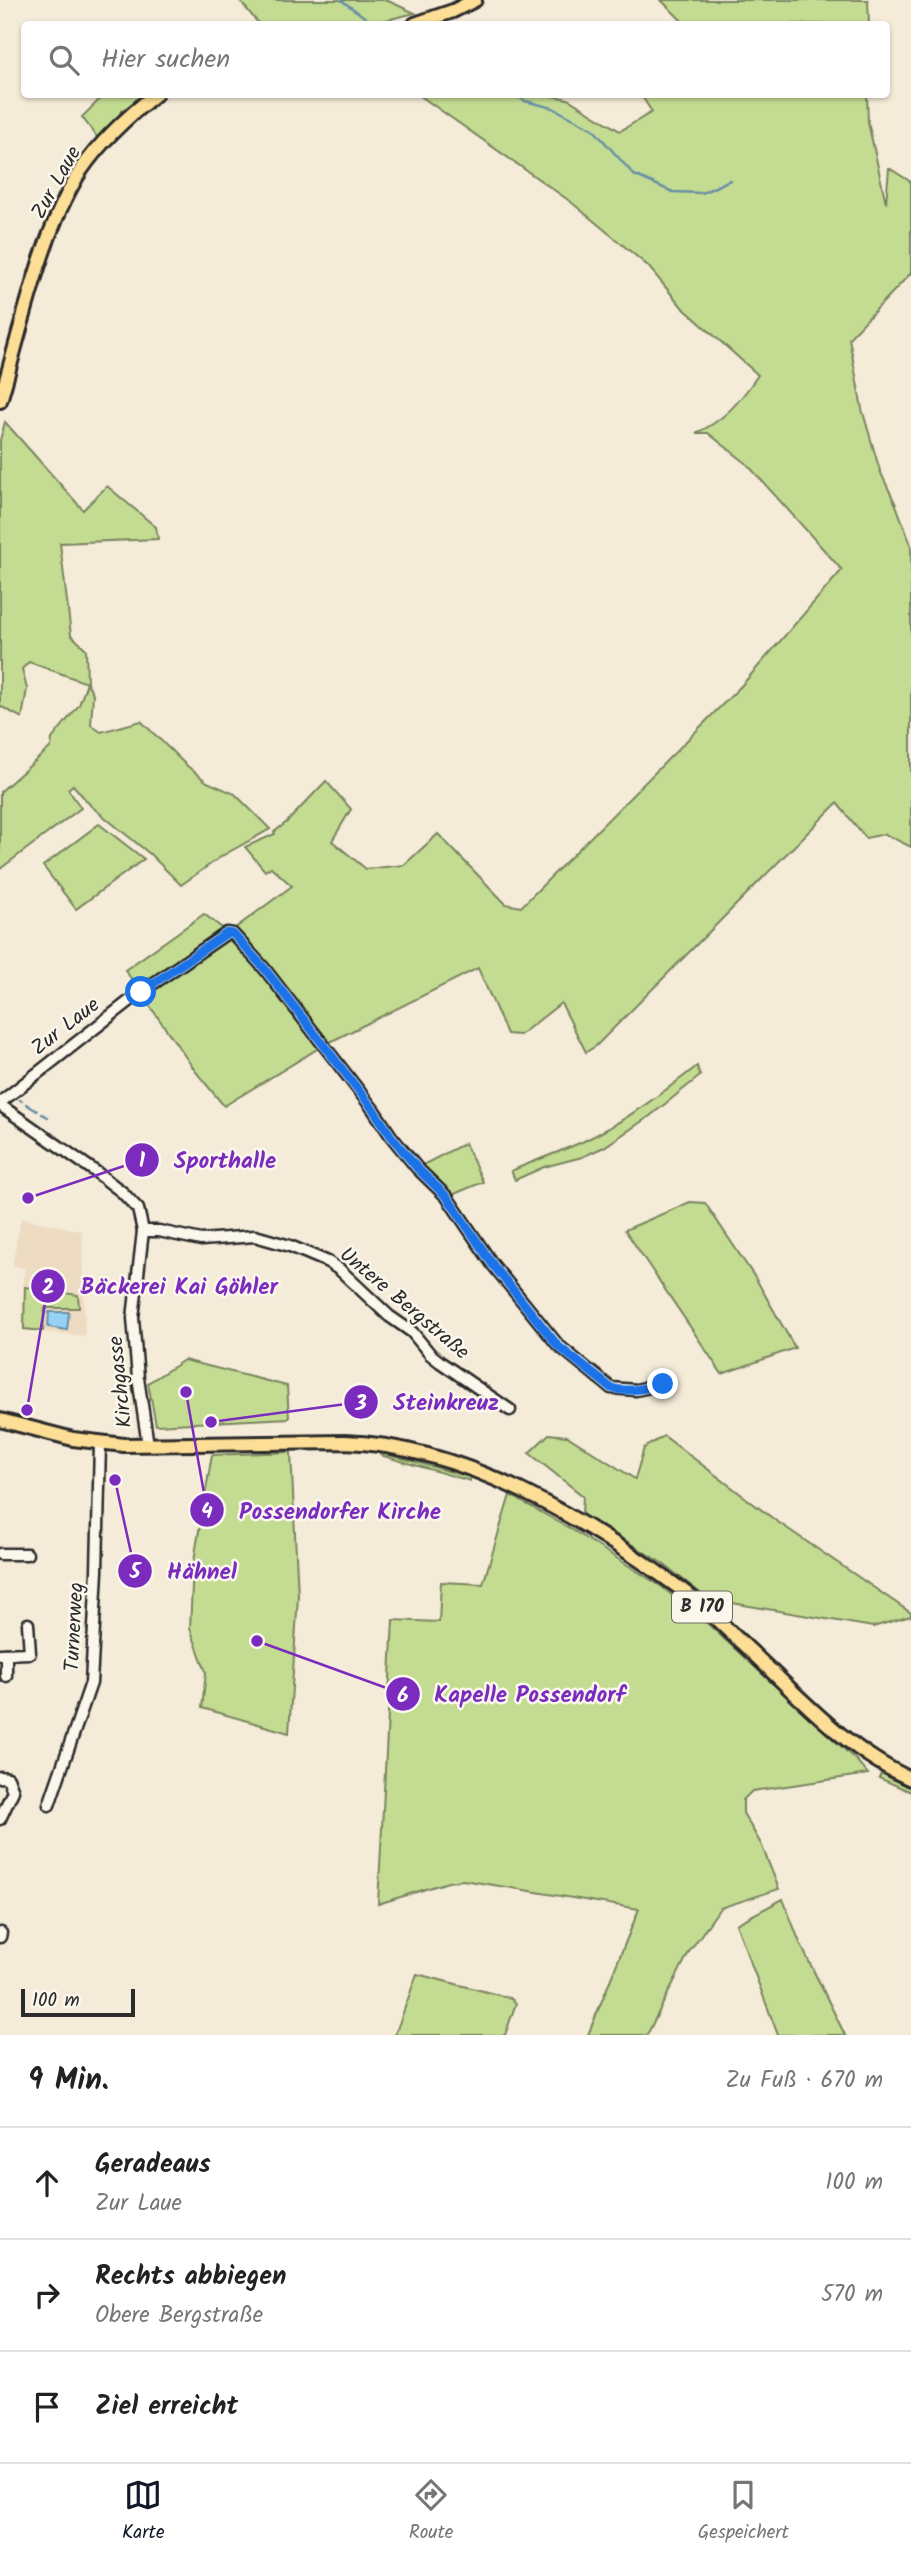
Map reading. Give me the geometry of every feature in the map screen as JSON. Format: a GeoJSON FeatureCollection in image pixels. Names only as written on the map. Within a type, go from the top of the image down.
{"type":"FeatureCollection","features":[{"type":"Feature","properties":{"kind":"main road"},"geometry":{"type":"LineString","coordinates":[[424,21],[475,0]]}},
{"type":"Feature","properties":{"kind":"main road","name":"Zur Laue"},"geometry":{"type":"LineString","coordinates":[[1,397],[57,217],[81,171],[100,145],[126,118],[151,98]]}},
{"type":"Feature","properties":{"kind":"main road","name":"B 170"},"geometry":{"type":"LineString","coordinates":[[0,1420],[100,1443],[148,1445],[345,1442],[397,1448],[501,1480],[582,1523],[679,1587],[835,1729],[880,1764],[911,1779]]}},
{"type":"Feature","properties":{"kind":"street","name":"Zur Laue"},"geometry":{"type":"LineString","coordinates":[[0,1105],[141,992],[227,933],[239,939],[264,968],[391,1136],[417,1168],[447,1197],[493,1265],[558,1346],[611,1388],[620,1391],[636,1390],[663,1384]]}},
{"type":"Feature","properties":{"kind":"street"},"geometry":{"type":"LineString","coordinates":[[0,1105],[122,1192],[138,1209],[143,1231]]}},
{"type":"Feature","properties":{"kind":"street","name":"Untere Bergstraße"},"geometry":{"type":"LineString","coordinates":[[143,1231],[159,1231],[201,1240],[255,1236],[290,1246],[328,1262],[389,1316],[412,1332],[440,1362],[510,1410]]}},
{"type":"Feature","properties":{"kind":"street","name":"Kirchgasse"},"geometry":{"type":"LineString","coordinates":[[143,1231],[133,1318],[148,1445]]}},
{"type":"Feature","properties":{"kind":"street","name":"Turnerweg"},"geometry":{"type":"LineString","coordinates":[[49,1805],[91,1683],[97,1582],[100,1443]]}},
{"type":"Feature","properties":{"kind":"street"},"geometry":{"type":"LineString","coordinates":[[0,1554],[27,1554]]}},
{"type":"Feature","properties":{"kind":"street"},"geometry":{"type":"LineString","coordinates":[[6,1676],[3,1654],[30,1653],[29,1624]]}},
{"type":"Feature","properties":{"kind":"street"},"geometry":{"type":"LineString","coordinates":[[0,1777],[8,1778],[13,1791],[0,1819]]}},
{"type":"Feature","properties":{"kind":"shaded area"},"geometry":{"type":"Polygon","coordinates":[[[21,1218],[82,1231],[85,1336],[22,1330],[24,1268],[12,1266],[21,1218]]]}},
{"type":"Feature","properties":{"kind":"green space"},"geometry":{"type":"Polygon","coordinates":[[[239,0],[386,0],[415,13],[382,21],[256,21],[239,0]]]}},
{"type":"Feature","properties":{"kind":"green space"},"geometry":{"type":"Polygon","coordinates":[[[661,0],[868,0],[869,21],[682,21],[661,0]]]}},
{"type":"Feature","properties":{"kind":"green space"},"geometry":{"type":"Polygon","coordinates":[[[101,98],[141,98],[123,110],[103,134],[97,137],[82,117],[101,98]]]}},
{"type":"Feature","properties":{"kind":"green space"},"geometry":{"type":"Polygon","coordinates":[[[423,98],[562,98],[620,131],[652,112],[643,98],[867,98],[868,122],[886,203],[889,168],[911,182],[911,273],[849,338],[862,409],[880,471],[911,545],[911,847],[885,834],[866,838],[837,803],[596,1046],[586,1052],[561,1003],[520,1035],[507,1034],[478,968],[324,1045],[224,1106],[196,1072],[143,996],[220,941],[231,939],[266,965],[234,929],[292,886],[271,867],[265,871],[245,847],[275,834],[274,832],[326,781],[351,809],[332,841],[366,869],[404,865],[438,834],[506,904],[521,907],[742,685],[842,570],[746,463],[708,433],[696,433],[731,409],[758,375],[682,307],[648,266],[571,202],[423,98]]]}},
{"type":"Feature","properties":{"kind":"green space"},"geometry":{"type":"Polygon","coordinates":[[[5,422],[83,510],[107,486],[156,527],[158,539],[60,543],[71,635],[86,649],[87,682],[93,694],[91,725],[101,732],[141,721],[186,765],[207,782],[235,794],[270,829],[222,856],[181,885],[150,854],[91,806],[73,785],[68,789],[81,808],[0,869],[0,792],[51,747],[52,739],[79,705],[87,683],[29,662],[22,669],[27,689],[22,718],[0,706],[0,440],[5,422]]]}},
{"type":"Feature","properties":{"kind":"green space"},"geometry":{"type":"Polygon","coordinates":[[[99,824],[144,859],[76,909],[43,866],[99,824]]]}},
{"type":"Feature","properties":{"kind":"green space"},"geometry":{"type":"Polygon","coordinates":[[[204,914],[222,928],[222,933],[140,991],[125,970],[204,914]]]}},
{"type":"Feature","properties":{"kind":"green space"},"geometry":{"type":"Polygon","coordinates":[[[697,1066],[700,1076],[650,1116],[604,1147],[582,1157],[544,1167],[515,1180],[511,1171],[582,1142],[612,1126],[697,1066]]]}},
{"type":"Feature","properties":{"kind":"green space"},"geometry":{"type":"Polygon","coordinates":[[[465,1143],[483,1182],[447,1197],[417,1168],[465,1143]]]}},
{"type":"Feature","properties":{"kind":"green space"},"geometry":{"type":"Polygon","coordinates":[[[690,1202],[705,1203],[756,1279],[795,1348],[722,1374],[625,1230],[690,1202]]]}},
{"type":"Feature","properties":{"kind":"green space"},"geometry":{"type":"Polygon","coordinates":[[[25,1287],[78,1295],[79,1308],[45,1308],[43,1331],[24,1329],[25,1287]]]}},
{"type":"Feature","properties":{"kind":"green space"},"geometry":{"type":"Polygon","coordinates":[[[184,1360],[287,1386],[289,1418],[156,1425],[148,1383],[184,1360]]]}},
{"type":"Feature","properties":{"kind":"green space"},"geometry":{"type":"Polygon","coordinates":[[[549,1434],[567,1436],[635,1479],[644,1448],[664,1436],[775,1520],[911,1613],[911,1616],[873,1627],[708,1599],[662,1563],[582,1514],[583,1496],[529,1453],[549,1434]]]}},
{"type":"Feature","properties":{"kind":"green space"},"geometry":{"type":"Polygon","coordinates":[[[291,1452],[298,1596],[289,1733],[202,1708],[206,1672],[190,1628],[193,1566],[212,1455],[291,1452]]]}},
{"type":"Feature","properties":{"kind":"green space"},"geometry":{"type":"Polygon","coordinates":[[[380,1452],[470,1477],[470,1481],[380,1455],[380,1452]]]}},
{"type":"Feature","properties":{"kind":"green space"},"geometry":{"type":"Polygon","coordinates":[[[510,1495],[571,1529],[662,1587],[709,1625],[868,1774],[752,1791],[743,1800],[743,1813],[761,1844],[779,1889],[720,1908],[689,1952],[647,2035],[588,2035],[639,1909],[463,1880],[448,1882],[378,1904],[393,1620],[439,1622],[441,1582],[483,1584],[510,1495]]]}},
{"type":"Feature","properties":{"kind":"green space"},"geometry":{"type":"Polygon","coordinates":[[[882,1772],[911,1785],[911,1792],[879,1778],[882,1772]]]}},
{"type":"Feature","properties":{"kind":"green space"},"geometry":{"type":"Polygon","coordinates":[[[783,1899],[800,1943],[845,2035],[778,2035],[736,1924],[783,1899]]]}},
{"type":"Feature","properties":{"kind":"green space"},"geometry":{"type":"Polygon","coordinates":[[[417,1974],[510,1998],[516,2003],[505,2035],[395,2035],[417,1974]]]}},
{"type":"Feature","properties":{"kind":"water"},"geometry":{"type":"Polygon","coordinates":[[[49,1312],[69,1312],[67,1330],[48,1327],[49,1312]]]}},
{"type":"Feature","properties":{"kind":"waterway"},"geometry":{"type":"LineString","coordinates":[[341,0],[366,18]]}},
{"type":"Feature","properties":{"kind":"waterway"},"geometry":{"type":"LineString","coordinates":[[520,98],[553,108],[593,129],[634,175],[673,192],[702,193],[730,180]]}},
{"type":"Feature","properties":{"kind":"waterway"},"geometry":{"type":"LineString","coordinates":[[26,1104],[37,1111]]}},
{"type":"Feature","properties":{"kind":"waterway"},"geometry":{"type":"LineString","coordinates":[[42,1114],[48,1117]]}},
{"type":"Feature","properties":{"kind":"place","name":"Sporthalle"},"geometry":{"type":"Point","coordinates":[28,1198]}},
{"type":"Feature","properties":{"kind":"place","name":"Possendorfer Kirche"},"geometry":{"type":"Point","coordinates":[186,1392]}},
{"type":"Feature","properties":{"kind":"place","name":"Bäckerei Kai Göhler"},"geometry":{"type":"Point","coordinates":[27,1410]}},
{"type":"Feature","properties":{"kind":"place","name":"Steinkreuz"},"geometry":{"type":"Point","coordinates":[211,1422]}},
{"type":"Feature","properties":{"kind":"place","name":"Hähnel"},"geometry":{"type":"Point","coordinates":[115,1480]}},
{"type":"Feature","properties":{"kind":"place","name":"Kapelle Possendorf"},"geometry":{"type":"Point","coordinates":[257,1641]}},
{"type":"Feature","properties":{"kind":"route"},"geometry":{"type":"LineString","coordinates":[[141,992],[227,933],[233,934],[264,968],[417,1168],[447,1197],[493,1265],[558,1346],[611,1388],[620,1391],[636,1390],[663,1384]]}}]}
